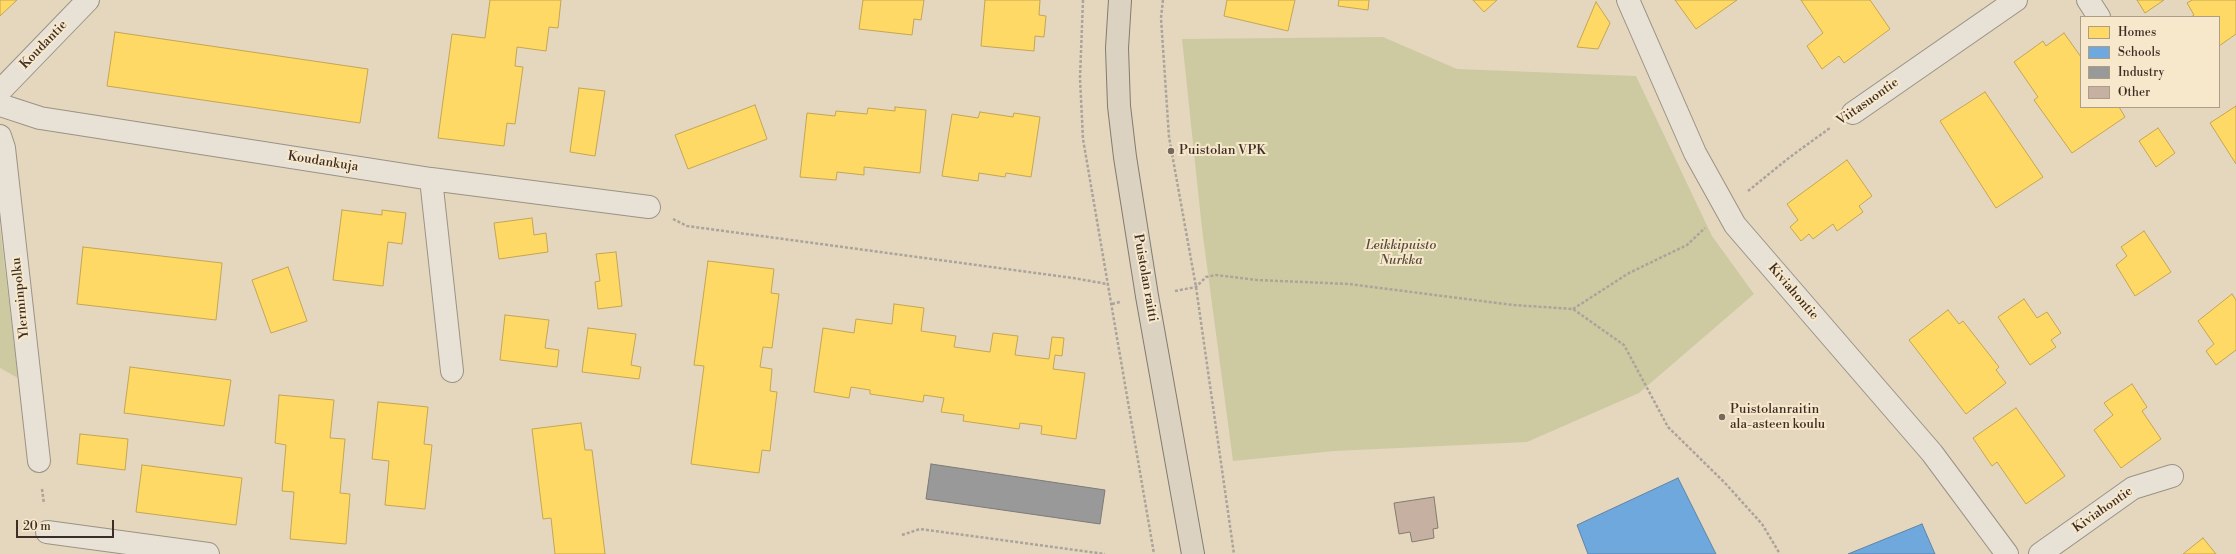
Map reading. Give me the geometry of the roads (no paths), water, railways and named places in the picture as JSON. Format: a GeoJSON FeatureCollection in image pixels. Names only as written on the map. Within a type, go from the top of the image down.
{"type":"FeatureCollection","features":[{"type":"Feature","properties":{"kind":"main road","name":"Puistolan raitti"},"geometry":{"type":"LineString","coordinates":[[1120,0],[1117,48],[1119,106],[1125,157],[1147,296],[1193,554]]}},
{"type":"Feature","properties":{"kind":"street","name":"Koudantie"},"geometry":{"type":"LineString","coordinates":[[0,91],[88,0]]}},
{"type":"Feature","properties":{"kind":"street","name":"Kiviahontie"},"geometry":{"type":"LineString","coordinates":[[1628,0],[1695,153],[1725,210],[1735,225],[1932,453],[2007,554]]}},
{"type":"Feature","properties":{"kind":"street","name":"Viitasuontie"},"geometry":{"type":"LineString","coordinates":[[1853,113],[2016,0]]}},
{"type":"Feature","properties":{"kind":"street"},"geometry":{"type":"LineString","coordinates":[[2088,0],[2098,16]]}},
{"type":"Feature","properties":{"kind":"street","name":"Koudankuja"},"geometry":{"type":"LineString","coordinates":[[0,105],[40,118],[431,179],[649,208]]}},
{"type":"Feature","properties":{"kind":"street","name":"Ylerminpolku"},"geometry":{"type":"LineString","coordinates":[[0,136],[4,148],[39,460]]}},
{"type":"Feature","properties":{"kind":"street"},"geometry":{"type":"LineString","coordinates":[[431,179],[452,371]]}},
{"type":"Feature","properties":{"kind":"street","name":"Kiviahontie"},"geometry":{"type":"LineString","coordinates":[[2040,554],[2133,488],[2172,476]]}},
{"type":"Feature","properties":{"kind":"street"},"geometry":{"type":"LineString","coordinates":[[47,532],[208,554]]}},
{"type":"Feature","properties":{"kind":"place","name":"Puistolan VPK"},"geometry":{"type":"Point","coordinates":[1171,151]}},
{"type":"Feature","properties":{"kind":"place","name":"Puistolanraitin ala-asteen koulu"},"geometry":{"type":"Point","coordinates":[1722,417]}},
{"type":"Feature","properties":{"kind":"park label","name":"Leikkipuisto Nurkka"},"geometry":{"type":"Point","coordinates":[1401,254]}}]}
